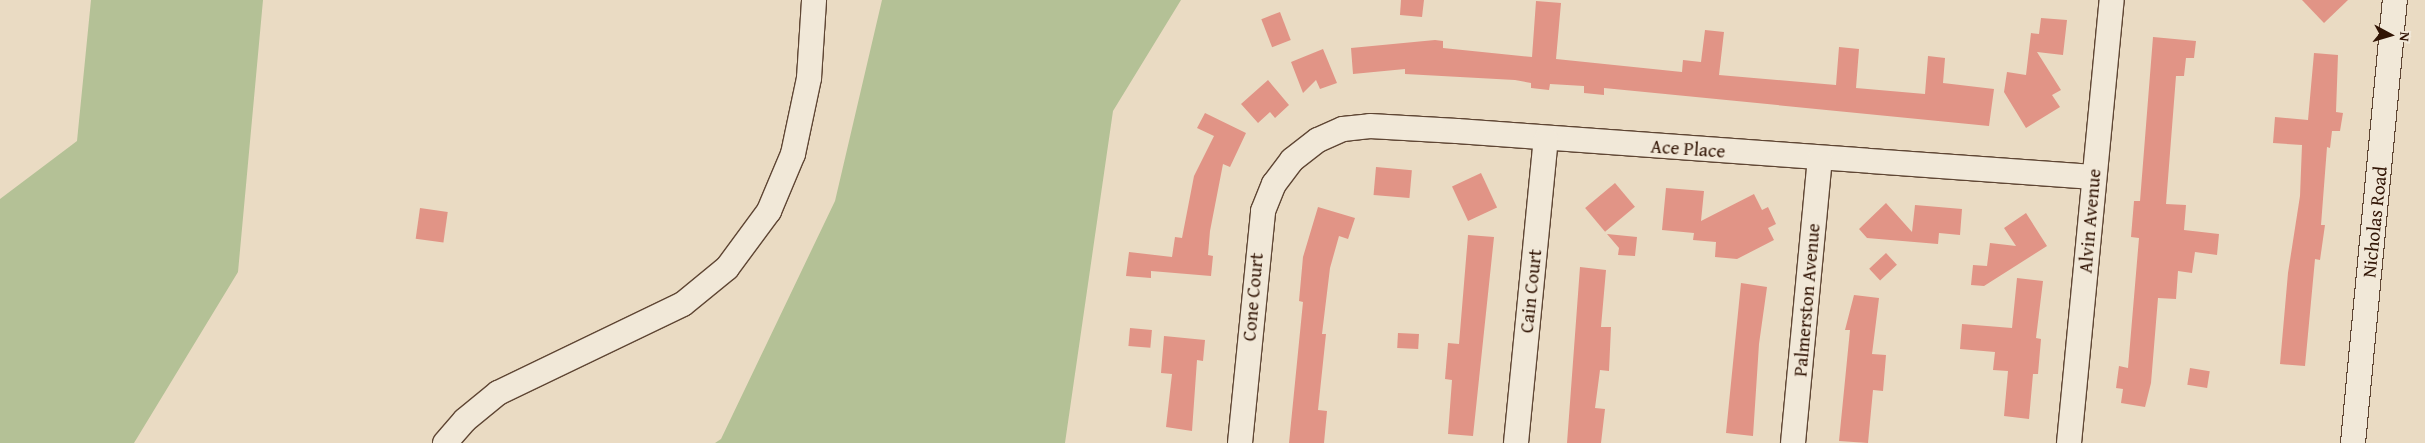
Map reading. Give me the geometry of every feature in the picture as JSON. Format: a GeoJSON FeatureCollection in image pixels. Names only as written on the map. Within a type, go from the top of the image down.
{"type":"FeatureCollection","features":[{"type":"Feature","properties":{"kind":"street"},"geometry":{"type":"LineString","coordinates":[[445,443],[465,420],[498,393],[683,304],[727,268],[769,211],[794,154],[808,78],[814,0]]}},
{"type":"Feature","properties":{"kind":"street","name":"Alvin Avenue"},"geometry":{"type":"LineString","coordinates":[[2070,443],[2112,0]]}},
{"type":"Feature","properties":{"kind":"street","name":"Nicholas Road"},"geometry":{"type":"LineString","coordinates":[[2353,443],[2395,0]]}},
{"type":"Feature","properties":{"kind":"street","name":"Ace Place"},"geometry":{"type":"LineString","coordinates":[[1292,160],[1318,140],[1356,127],[2094,177]]}},
{"type":"Feature","properties":{"kind":"street","name":"Cain Court"},"geometry":{"type":"LineString","coordinates":[[1516,443],[1546,139]]}},
{"type":"Feature","properties":{"kind":"street","name":"Palmerston Avenue"},"geometry":{"type":"LineString","coordinates":[[1794,443],[1820,158]]}},
{"type":"Feature","properties":{"kind":"street","name":"Cone Court"},"geometry":{"type":"LineString","coordinates":[[1240,443],[1259,231],[1268,197],[1292,160]]}},
{"type":"Feature","properties":{"kind":"green space"},"geometry":{"type":"Polygon","coordinates":[[[91,0],[263,0],[238,272],[134,443],[0,443],[0,199],[77,141],[91,0]]]}},
{"type":"Feature","properties":{"kind":"green space"},"geometry":{"type":"Polygon","coordinates":[[[882,0],[1181,0],[1113,111],[1065,443],[715,443],[721,439],[835,201],[882,0]]]}},
{"type":"Feature","properties":{"kind":"building"},"geometry":{"type":"Polygon","coordinates":[[[1401,0],[1424,0],[1422,17],[1400,15],[1401,0]]]}},
{"type":"Feature","properties":{"kind":"building"},"geometry":{"type":"Polygon","coordinates":[[[2302,0],[2348,0],[2324,23],[2302,0]]]}},
{"type":"Feature","properties":{"kind":"building"},"geometry":{"type":"Polygon","coordinates":[[[1536,1],[1561,3],[1556,59],[1682,72],[1683,60],[1701,62],[1705,30],[1724,32],[1719,75],[1836,85],[1839,47],[1859,49],[1856,88],[1925,94],[1928,56],[1945,58],[1943,83],[1994,89],[1989,126],[1604,88],[1604,95],[1584,93],[1584,86],[1550,84],[1549,90],[1531,88],[1531,83],[1515,80],[1405,74],[1405,69],[1353,74],[1351,48],[1435,40],[1443,41],[1443,48],[1532,57],[1536,1]]]}},
{"type":"Feature","properties":{"kind":"building"},"geometry":{"type":"Polygon","coordinates":[[[1280,12],[1291,40],[1272,47],[1261,19],[1280,12]]]}},
{"type":"Feature","properties":{"kind":"building"},"geometry":{"type":"Polygon","coordinates":[[[2041,18],[2067,20],[2063,55],[2037,52],[2061,90],[2052,95],[2060,107],[2026,128],[2004,92],[2007,72],[2026,75],[2031,33],[2039,34],[2041,18]]]}},
{"type":"Feature","properties":{"kind":"building"},"geometry":{"type":"Polygon","coordinates":[[[2153,37],[2196,41],[2194,58],[2186,58],[2184,76],[2176,76],[2166,204],[2186,205],[2184,230],[2219,234],[2217,255],[2195,252],[2192,273],[2178,271],[2176,299],[2158,298],[2151,383],[2145,407],[2121,403],[2123,389],[2116,388],[2119,366],[2128,368],[2139,238],[2131,237],[2134,201],[2140,201],[2153,37]]]}},
{"type":"Feature","properties":{"kind":"building"},"geometry":{"type":"Polygon","coordinates":[[[1323,49],[1337,83],[1320,89],[1316,80],[1303,93],[1291,62],[1323,49]]]}},
{"type":"Feature","properties":{"kind":"building"},"geometry":{"type":"Polygon","coordinates":[[[2314,53],[2338,55],[2336,112],[2343,113],[2340,131],[2332,131],[2330,148],[2327,147],[2321,225],[2325,225],[2320,260],[2315,259],[2305,366],[2280,364],[2288,273],[2300,196],[2302,145],[2273,143],[2275,117],[2308,120],[2314,53]]]}},
{"type":"Feature","properties":{"kind":"building"},"geometry":{"type":"Polygon","coordinates":[[[1268,80],[1289,105],[1275,118],[1270,112],[1258,123],[1241,104],[1268,80]]]}},
{"type":"Feature","properties":{"kind":"building"},"geometry":{"type":"Polygon","coordinates":[[[1205,113],[1246,133],[1230,167],[1223,164],[1210,231],[1208,255],[1213,256],[1211,276],[1151,271],[1151,278],[1126,276],[1129,252],[1172,257],[1175,237],[1182,238],[1194,176],[1214,136],[1197,128],[1205,113]]]}},
{"type":"Feature","properties":{"kind":"building"},"geometry":{"type":"Polygon","coordinates":[[[1376,167],[1412,170],[1409,198],[1374,195],[1376,167]]]}},
{"type":"Feature","properties":{"kind":"building"},"geometry":{"type":"Polygon","coordinates":[[[1481,173],[1497,207],[1468,221],[1452,187],[1481,173]]]}},
{"type":"Feature","properties":{"kind":"building"},"geometry":{"type":"Polygon","coordinates":[[[1615,183],[1635,207],[1605,232],[1585,208],[1615,183]]]}},
{"type":"Feature","properties":{"kind":"building"},"geometry":{"type":"Polygon","coordinates":[[[1666,188],[1704,191],[1701,221],[1754,194],[1762,210],[1768,207],[1776,224],[1768,228],[1774,240],[1737,259],[1715,257],[1716,242],[1693,240],[1694,233],[1662,230],[1666,188]]]}},
{"type":"Feature","properties":{"kind":"building"},"geometry":{"type":"Polygon","coordinates":[[[1886,203],[1912,232],[1915,205],[1962,209],[1960,235],[1939,233],[1938,244],[1867,238],[1859,229],[1886,203]]]}},
{"type":"Feature","properties":{"kind":"building"},"geometry":{"type":"Polygon","coordinates":[[[1318,207],[1355,218],[1348,239],[1339,236],[1330,268],[1322,334],[1326,334],[1318,410],[1327,411],[1324,443],[1289,443],[1303,302],[1299,301],[1303,257],[1318,207]]]}},
{"type":"Feature","properties":{"kind":"building"},"geometry":{"type":"Polygon","coordinates":[[[420,208],[448,212],[443,243],[416,239],[420,208]]]}},
{"type":"Feature","properties":{"kind":"building"},"geometry":{"type":"Polygon","coordinates":[[[2026,213],[2047,246],[1984,286],[1971,285],[1973,265],[1987,266],[1990,243],[2016,246],[2004,228],[2026,213]]]}},
{"type":"Feature","properties":{"kind":"building"},"geometry":{"type":"Polygon","coordinates":[[[1607,234],[1637,237],[1635,256],[1618,255],[1619,248],[1607,234]]]}},
{"type":"Feature","properties":{"kind":"building"},"geometry":{"type":"Polygon","coordinates":[[[1468,235],[1494,237],[1473,436],[1448,434],[1452,380],[1445,379],[1448,343],[1459,344],[1468,235]]]}},
{"type":"Feature","properties":{"kind":"building"},"geometry":{"type":"Polygon","coordinates":[[[1886,253],[1897,265],[1880,280],[1869,269],[1886,253]]]}},
{"type":"Feature","properties":{"kind":"building"},"geometry":{"type":"Polygon","coordinates":[[[1580,267],[1606,270],[1601,327],[1611,327],[1609,371],[1600,370],[1595,408],[1605,409],[1601,443],[1567,443],[1580,267]]]}},
{"type":"Feature","properties":{"kind":"building"},"geometry":{"type":"Polygon","coordinates":[[[2017,278],[2043,281],[2036,338],[2041,339],[2038,374],[2033,374],[2029,419],[2004,416],[2008,371],[1993,370],[1995,352],[1960,349],[1962,324],[2012,328],[2017,278]]]}},
{"type":"Feature","properties":{"kind":"building"},"geometry":{"type":"Polygon","coordinates":[[[1741,283],[1767,287],[1759,344],[1753,436],[1726,433],[1741,283]]]}},
{"type":"Feature","properties":{"kind":"building"},"geometry":{"type":"Polygon","coordinates":[[[1854,295],[1879,298],[1872,354],[1886,355],[1883,391],[1873,390],[1868,443],[1839,441],[1850,330],[1845,330],[1854,295]]]}},
{"type":"Feature","properties":{"kind":"building"},"geometry":{"type":"Polygon","coordinates":[[[1130,328],[1152,330],[1150,348],[1128,346],[1130,328]]]}},
{"type":"Feature","properties":{"kind":"building"},"geometry":{"type":"Polygon","coordinates":[[[1398,333],[1419,334],[1418,349],[1397,348],[1398,333]]]}},
{"type":"Feature","properties":{"kind":"building"},"geometry":{"type":"Polygon","coordinates":[[[1164,336],[1205,340],[1203,361],[1197,360],[1192,431],[1166,427],[1172,374],[1161,373],[1164,336]]]}},
{"type":"Feature","properties":{"kind":"building"},"geometry":{"type":"Polygon","coordinates":[[[2190,368],[2210,371],[2207,388],[2187,385],[2190,368]]]}}]}
